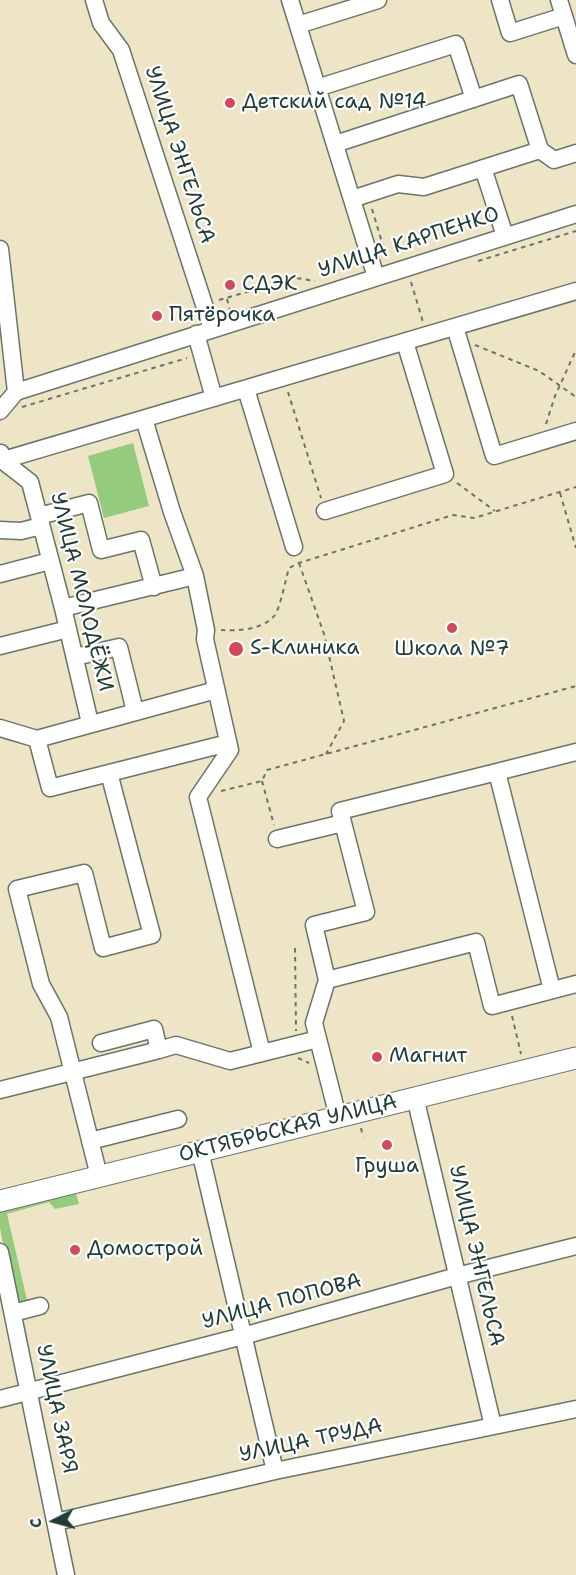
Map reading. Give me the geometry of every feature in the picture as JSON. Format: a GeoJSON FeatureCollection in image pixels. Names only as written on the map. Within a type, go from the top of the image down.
{"type":"FeatureCollection","features":[{"type":"Feature","properties":{"kind":"main road","name":"ОКТЯБРЬСКАЯ УЛИЦА"},"geometry":{"type":"LineString","coordinates":[[0,1201],[576,1058]]}},
{"type":"Feature","properties":{"kind":"street","name":"УЛИЦА ЭНГЕЛЬСА"},"geometry":{"type":"LineString","coordinates":[[94,0],[101,23],[121,50],[204,332],[214,398]]}},
{"type":"Feature","properties":{"kind":"street"},"geometry":{"type":"LineString","coordinates":[[290,0],[376,277]]}},
{"type":"Feature","properties":{"kind":"street"},"geometry":{"type":"LineString","coordinates":[[298,25],[378,0]]}},
{"type":"Feature","properties":{"kind":"street"},"geometry":{"type":"LineString","coordinates":[[500,0],[510,33],[561,8],[576,55]]}},
{"type":"Feature","properties":{"kind":"street"},"geometry":{"type":"LineString","coordinates":[[317,88],[456,44],[474,99]]}},
{"type":"Feature","properties":{"kind":"street"},"geometry":{"type":"LineString","coordinates":[[335,144],[519,84],[540,150],[554,160],[576,153]]}},
{"type":"Feature","properties":{"kind":"street"},"geometry":{"type":"LineString","coordinates":[[352,199],[398,184],[424,186],[540,150]]}},
{"type":"Feature","properties":{"kind":"street"},"geometry":{"type":"LineString","coordinates":[[483,168],[505,236]]}},
{"type":"Feature","properties":{"kind":"street","name":"УЛИЦА КАРПЕНКО"},"geometry":{"type":"LineString","coordinates":[[16,392],[576,214]]}},
{"type":"Feature","properties":{"kind":"street"},"geometry":{"type":"LineString","coordinates":[[0,249],[16,392],[0,411]]}},
{"type":"Feature","properties":{"kind":"street"},"geometry":{"type":"LineString","coordinates":[[1,457],[144,419],[427,335],[457,333],[576,291]]}},
{"type":"Feature","properties":{"kind":"street"},"geometry":{"type":"LineString","coordinates":[[457,333],[494,456],[576,431]]}},
{"type":"Feature","properties":{"kind":"street"},"geometry":{"type":"LineString","coordinates":[[325,511],[445,474],[405,342]]}},
{"type":"Feature","properties":{"kind":"street"},"geometry":{"type":"LineString","coordinates":[[246,389],[297,555]]}},
{"type":"Feature","properties":{"kind":"street"},"geometry":{"type":"LineString","coordinates":[[144,419],[195,576],[206,630],[205,639],[230,750],[198,796],[262,1053]]}},
{"type":"Feature","properties":{"kind":"street","name":"УЛИЦА МОЛОДЁЖИ"},"geometry":{"type":"LineString","coordinates":[[1,457],[30,482],[90,723]]}},
{"type":"Feature","properties":{"kind":"street"},"geometry":{"type":"LineString","coordinates":[[0,530],[21,531],[40,521],[89,503],[101,550],[141,540],[154,587]]}},
{"type":"Feature","properties":{"kind":"street"},"geometry":{"type":"LineString","coordinates":[[0,574],[50,561]]}},
{"type":"Feature","properties":{"kind":"street"},"geometry":{"type":"LineString","coordinates":[[63,608],[195,576]]}},
{"type":"Feature","properties":{"kind":"street"},"geometry":{"type":"LineString","coordinates":[[0,646],[68,629]]}},
{"type":"Feature","properties":{"kind":"street"},"geometry":{"type":"LineString","coordinates":[[75,657],[119,647],[135,711]]}},
{"type":"Feature","properties":{"kind":"street"},"geometry":{"type":"LineString","coordinates":[[0,728],[37,739],[216,690]]}},
{"type":"Feature","properties":{"kind":"street"},"geometry":{"type":"LineString","coordinates":[[37,739],[50,788],[228,743]]}},
{"type":"Feature","properties":{"kind":"street"},"geometry":{"type":"LineString","coordinates":[[338,1117],[314,1023],[327,980],[314,925],[366,912],[340,812],[576,752]]}},
{"type":"Feature","properties":{"kind":"street"},"geometry":{"type":"LineString","coordinates":[[497,772],[552,990]]}},
{"type":"Feature","properties":{"kind":"street"},"geometry":{"type":"LineString","coordinates":[[99,1176],[59,1017],[41,984],[17,890],[84,873],[103,948],[152,935],[109,773]]}},
{"type":"Feature","properties":{"kind":"street"},"geometry":{"type":"LineString","coordinates":[[277,839],[343,823]]}},
{"type":"Feature","properties":{"kind":"street"},"geometry":{"type":"LineString","coordinates":[[327,980],[476,942],[492,1005],[576,984]]}},
{"type":"Feature","properties":{"kind":"street"},"geometry":{"type":"LineString","coordinates":[[101,1042],[154,1029],[159,1050]]}},
{"type":"Feature","properties":{"kind":"street"},"geometry":{"type":"LineString","coordinates":[[0,1090],[176,1045],[230,1061],[262,1053],[297,1051],[318,1038]]}},
{"type":"Feature","properties":{"kind":"street","name":"УЛИЦА ЭНГЕЛЬСА"},"geometry":{"type":"LineString","coordinates":[[415,1097],[493,1426]]}},
{"type":"Feature","properties":{"kind":"street"},"geometry":{"type":"LineString","coordinates":[[90,1141],[178,1119]]}},
{"type":"Feature","properties":{"kind":"street"},"geometry":{"type":"LineString","coordinates":[[200,1151],[275,1471]]}},
{"type":"Feature","properties":{"kind":"street","name":"УЛИЦА ПОПОВА"},"geometry":{"type":"LineString","coordinates":[[0,1399],[576,1246]]}},
{"type":"Feature","properties":{"kind":"street","name":"УЛИЦА ЗАРЯ"},"geometry":{"type":"LineString","coordinates":[[0,1252],[66,1575]]}},
{"type":"Feature","properties":{"kind":"street"},"geometry":{"type":"LineString","coordinates":[[12,1313],[39,1306]]}},
{"type":"Feature","properties":{"kind":"street","name":"УЛИЦА ТРУДА"},"geometry":{"type":"LineString","coordinates":[[56,1522],[275,1471],[576,1408]]}},
{"type":"Feature","properties":{"kind":"path"},"geometry":{"type":"LineString","coordinates":[[369,200],[386,257]]}},
{"type":"Feature","properties":{"kind":"path"},"geometry":{"type":"LineString","coordinates":[[218,300],[296,278],[319,281]]}},
{"type":"Feature","properties":{"kind":"path"},"geometry":{"type":"LineString","coordinates":[[411,282],[427,335]]}},
{"type":"Feature","properties":{"kind":"path"},"geometry":{"type":"LineString","coordinates":[[457,333],[539,371],[576,397]]}},
{"type":"Feature","properties":{"kind":"path"},"geometry":{"type":"LineString","coordinates":[[541,441],[555,396],[576,350]]}},
{"type":"Feature","properties":{"kind":"path"},"geometry":{"type":"LineString","coordinates":[[283,378],[325,511]]}},
{"type":"Feature","properties":{"kind":"path"},"geometry":{"type":"LineString","coordinates":[[445,474],[495,511]]}},
{"type":"Feature","properties":{"kind":"path"},"geometry":{"type":"LineString","coordinates":[[206,630],[240,631],[263,624],[276,614],[289,568],[297,555],[453,515],[474,518],[576,487]]}},
{"type":"Feature","properties":{"kind":"path"},"geometry":{"type":"LineString","coordinates":[[560,492],[576,548]]}},
{"type":"Feature","properties":{"kind":"path"},"geometry":{"type":"LineString","coordinates":[[297,555],[324,634],[344,722],[326,754]]}},
{"type":"Feature","properties":{"kind":"path"},"geometry":{"type":"LineString","coordinates":[[277,839],[262,781],[267,770],[576,686]]}},
{"type":"Feature","properties":{"kind":"path"},"geometry":{"type":"LineString","coordinates":[[198,796],[262,781]]}},
{"type":"Feature","properties":{"kind":"path"},"geometry":{"type":"LineString","coordinates":[[295,948],[297,1051]]}},
{"type":"Feature","properties":{"kind":"path"},"geometry":{"type":"LineString","coordinates":[[508,1001],[521,1054]]}},
{"type":"Feature","properties":{"kind":"green space"},"geometry":{"type":"Polygon","coordinates":[[[133,443],[149,506],[104,518],[88,456],[133,443]]]}},
{"type":"Feature","properties":{"kind":"green space"},"geometry":{"type":"Polygon","coordinates":[[[75,1190],[79,1204],[55,1209],[49,1202],[7,1214],[27,1300],[15,1302],[0,1228],[0,1212],[4,1207],[75,1190]]]}},
{"type":"Feature","properties":{"kind":"place","name":"Детский сад №14"},"geometry":{"type":"Point","coordinates":[230,103]}},
{"type":"Feature","properties":{"kind":"place","name":"СДЭК"},"geometry":{"type":"Point","coordinates":[230,285]}},
{"type":"Feature","properties":{"kind":"place","name":"Пятёрочка"},"geometry":{"type":"Point","coordinates":[157,316]}},
{"type":"Feature","properties":{"kind":"place","name":"Школа №7"},"geometry":{"type":"Point","coordinates":[452,628]}},
{"type":"Feature","properties":{"kind":"place","name":"S-Клиника"},"geometry":{"type":"Point","coordinates":[236,649]}},
{"type":"Feature","properties":{"kind":"place","name":"Магнит"},"geometry":{"type":"Point","coordinates":[377,1057]}},
{"type":"Feature","properties":{"kind":"place","name":"Груша"},"geometry":{"type":"Point","coordinates":[387,1145]}},
{"type":"Feature","properties":{"kind":"place","name":"Домострой"},"geometry":{"type":"Point","coordinates":[75,1250]}}]}
